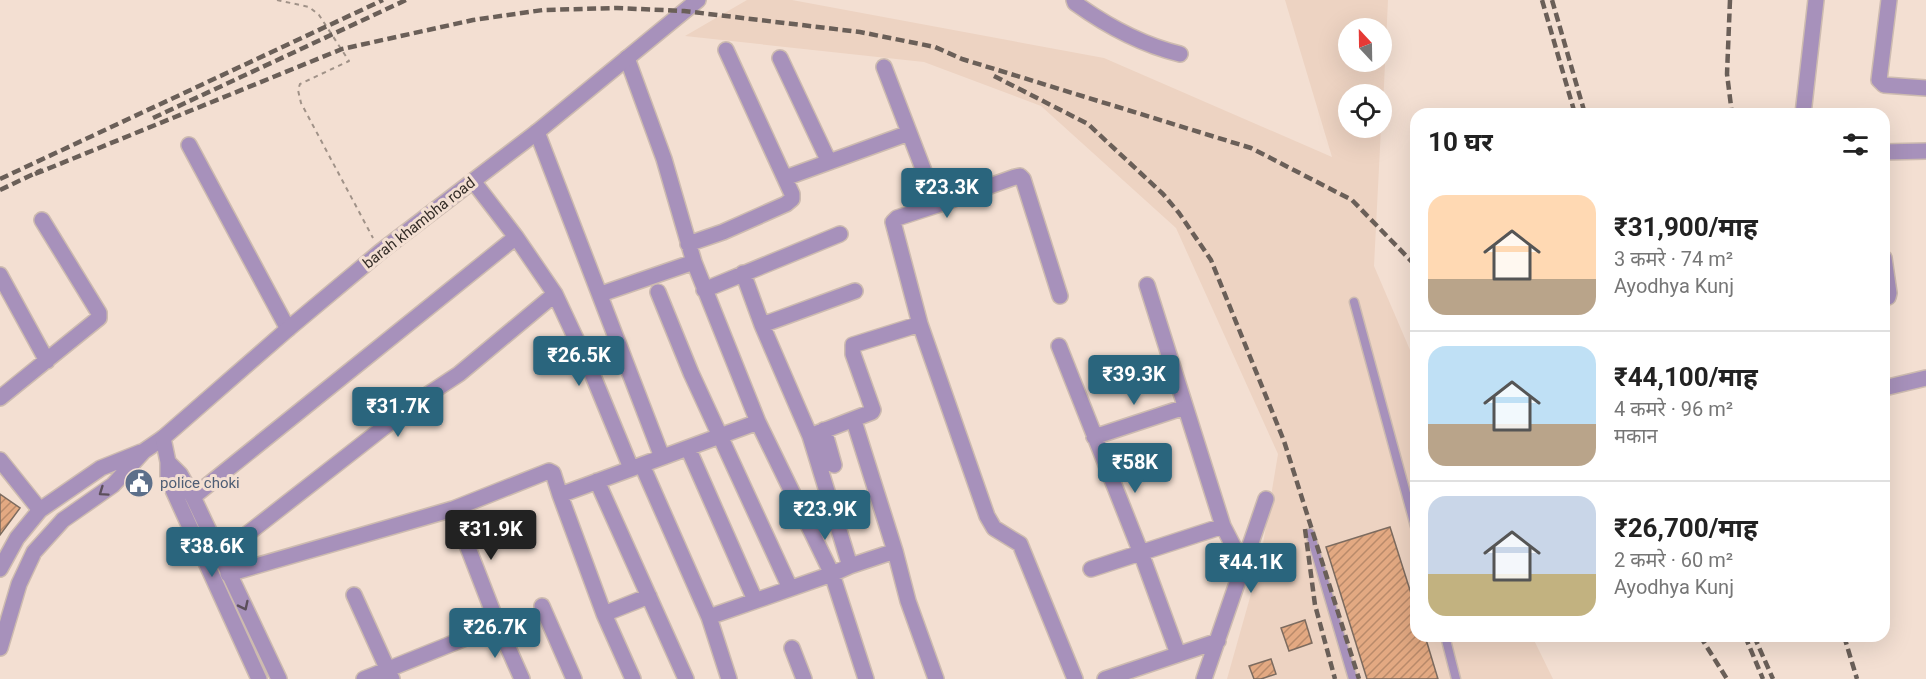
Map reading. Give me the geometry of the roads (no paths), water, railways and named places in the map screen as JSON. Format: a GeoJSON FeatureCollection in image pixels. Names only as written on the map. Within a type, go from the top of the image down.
{"type":"FeatureCollection","features":[{"type":"Feature","properties":{"kind":"street","name":"barah khambha road"},"geometry":{"type":"LineString","coordinates":[[0,569],[17,538],[40,510],[101,468],[144,451],[163,438],[380,252],[537,132],[698,0]]}},
{"type":"Feature","properties":{"kind":"street"},"geometry":{"type":"LineString","coordinates":[[1804,108],[1816,0]]}},
{"type":"Feature","properties":{"kind":"street"},"geometry":{"type":"LineString","coordinates":[[1889,0],[1879,80],[1884,85],[1926,88]]}},
{"type":"Feature","properties":{"kind":"street"},"geometry":{"type":"LineString","coordinates":[[1078,1],[1108,25],[1146,44],[1180,54]]}},
{"type":"Feature","properties":{"kind":"street"},"geometry":{"type":"LineString","coordinates":[[688,244],[723,232],[790,202],[792,194],[726,50]]}},
{"type":"Feature","properties":{"kind":"street"},"geometry":{"type":"LineString","coordinates":[[627,58],[664,159],[688,244],[704,290],[758,422],[832,574],[866,679]]}},
{"type":"Feature","properties":{"kind":"street"},"geometry":{"type":"LineString","coordinates":[[780,58],[829,162]]}},
{"type":"Feature","properties":{"kind":"street"},"geometry":{"type":"LineString","coordinates":[[884,67],[937,205]]}},
{"type":"Feature","properties":{"kind":"street"},"geometry":{"type":"LineString","coordinates":[[537,132],[662,458]]}},
{"type":"Feature","properties":{"kind":"street"},"geometry":{"type":"LineString","coordinates":[[785,178],[909,133]]}},
{"type":"Feature","properties":{"kind":"street"},"geometry":{"type":"LineString","coordinates":[[189,145],[288,329]]}},
{"type":"Feature","properties":{"kind":"street"},"geometry":{"type":"LineString","coordinates":[[1890,152],[1926,151]]}},
{"type":"Feature","properties":{"kind":"street"},"geometry":{"type":"LineString","coordinates":[[1060,296],[1024,182],[1020,176],[897,218],[893,222],[920,324],[987,516],[994,528],[1020,544],[1075,679]]}},
{"type":"Feature","properties":{"kind":"street"},"geometry":{"type":"LineString","coordinates":[[473,181],[516,237],[555,294],[709,617],[729,679]]}},
{"type":"Feature","properties":{"kind":"street"},"geometry":{"type":"LineString","coordinates":[[0,398],[99,318],[99,313],[42,220]]}},
{"type":"Feature","properties":{"kind":"street"},"geometry":{"type":"LineString","coordinates":[[704,290],[840,234]]}},
{"type":"Feature","properties":{"kind":"street"},"geometry":{"type":"LineString","coordinates":[[193,497],[516,237]]}},
{"type":"Feature","properties":{"kind":"street"},"geometry":{"type":"LineString","coordinates":[[601,294],[694,262]]}},
{"type":"Feature","properties":{"kind":"street"},"geometry":{"type":"LineString","coordinates":[[743,273],[762,325],[834,465]]}},
{"type":"Feature","properties":{"kind":"street"},"geometry":{"type":"LineString","coordinates":[[0,275],[47,361]]}},
{"type":"Feature","properties":{"kind":"street"},"geometry":{"type":"LineString","coordinates":[[1147,285],[1223,526],[1243,565]]}},
{"type":"Feature","properties":{"kind":"street"},"geometry":{"type":"LineString","coordinates":[[762,325],[855,291]]}},
{"type":"Feature","properties":{"kind":"street"},"geometry":{"type":"LineString","coordinates":[[657,292],[790,588]]}},
{"type":"Feature","properties":{"kind":"street"},"geometry":{"type":"LineString","coordinates":[[219,556],[415,403],[459,374],[555,294]]}},
{"type":"Feature","properties":{"kind":"street"},"geometry":{"type":"LineString","coordinates":[[817,433],[854,421],[870,414],[873,410],[853,354],[853,345],[920,324]]}},
{"type":"Feature","properties":{"kind":"street"},"geometry":{"type":"LineString","coordinates":[[1059,346],[1179,654]]}},
{"type":"Feature","properties":{"kind":"street"},"geometry":{"type":"LineString","coordinates":[[1890,387],[1926,378]]}},
{"type":"Feature","properties":{"kind":"street"},"geometry":{"type":"LineString","coordinates":[[1094,437],[1185,407]]}},
{"type":"Feature","properties":{"kind":"street"},"geometry":{"type":"LineString","coordinates":[[854,421],[895,551],[908,601],[936,679]]}},
{"type":"Feature","properties":{"kind":"street"},"geometry":{"type":"LineString","coordinates":[[560,495],[758,422]]}},
{"type":"Feature","properties":{"kind":"street"},"geometry":{"type":"LineString","coordinates":[[817,433],[850,566]]}},
{"type":"Feature","properties":{"kind":"street"},"geometry":{"type":"LineString","coordinates":[[163,438],[168,462],[168,479],[259,679]]}},
{"type":"Feature","properties":{"kind":"street"},"geometry":{"type":"LineString","coordinates":[[688,448],[755,600]]}},
{"type":"Feature","properties":{"kind":"street","name":"barah khambha road"},"geometry":{"type":"LineString","coordinates":[[0,648],[19,584],[34,552],[63,520],[113,485],[144,451]]}},
{"type":"Feature","properties":{"kind":"street"},"geometry":{"type":"LineString","coordinates":[[0,460],[40,510]]}},
{"type":"Feature","properties":{"kind":"street"},"geometry":{"type":"LineString","coordinates":[[168,462],[180,474],[193,497],[279,679]]}},
{"type":"Feature","properties":{"kind":"street"},"geometry":{"type":"LineString","coordinates":[[228,574],[453,509],[549,471],[553,473],[604,614],[633,679]]}},
{"type":"Feature","properties":{"kind":"street"},"geometry":{"type":"LineString","coordinates":[[597,481],[686,679]]}},
{"type":"Feature","properties":{"kind":"street"},"geometry":{"type":"LineString","coordinates":[[1204,679],[1266,499]]}},
{"type":"Feature","properties":{"kind":"street"},"geometry":{"type":"LineString","coordinates":[[453,509],[498,625],[522,679]]}},
{"type":"Feature","properties":{"kind":"street"},"geometry":{"type":"LineString","coordinates":[[1091,569],[1223,526]]}},
{"type":"Feature","properties":{"kind":"street"},"geometry":{"type":"LineString","coordinates":[[709,617],[895,551]]}},
{"type":"Feature","properties":{"kind":"street"},"geometry":{"type":"LineString","coordinates":[[354,595],[389,674]]}},
{"type":"Feature","properties":{"kind":"street"},"geometry":{"type":"LineString","coordinates":[[604,614],[649,596]]}},
{"type":"Feature","properties":{"kind":"street"},"geometry":{"type":"LineString","coordinates":[[542,606],[574,679]]}},
{"type":"Feature","properties":{"kind":"street"},"geometry":{"type":"LineString","coordinates":[[364,679],[389,674],[498,625]]}},
{"type":"Feature","properties":{"kind":"street"},"geometry":{"type":"LineString","coordinates":[[1105,679],[1218,641]]}},
{"type":"Feature","properties":{"kind":"street"},"geometry":{"type":"LineString","coordinates":[[792,648],[804,679]]}},
{"type":"Feature","properties":{"kind":"lane"},"geometry":{"type":"LineString","coordinates":[[1354,302],[1410,508]]}},
{"type":"Feature","properties":{"kind":"lane"},"geometry":{"type":"LineString","coordinates":[[1310,533],[1353,679]]}},
{"type":"Feature","properties":{"kind":"lane"},"geometry":{"type":"LineString","coordinates":[[1447,642],[1456,679]]}},
{"type":"Feature","properties":{"kind":"railway"},"geometry":{"type":"LineString","coordinates":[[0,179],[383,0]]}},
{"type":"Feature","properties":{"kind":"railway"},"geometry":{"type":"LineString","coordinates":[[153,118],[406,0]]}},
{"type":"Feature","properties":{"kind":"railway"},"geometry":{"type":"LineString","coordinates":[[1542,0],[1573,108]]}},
{"type":"Feature","properties":{"kind":"railway"},"geometry":{"type":"LineString","coordinates":[[1552,0],[1583,108]]}},
{"type":"Feature","properties":{"kind":"railway"},"geometry":{"type":"LineString","coordinates":[[1730,0],[1727,74],[1731,108]]}},
{"type":"Feature","properties":{"kind":"railway"},"geometry":{"type":"LineString","coordinates":[[35,174],[342,49],[473,20],[543,10],[617,8],[684,11],[860,32],[935,47],[962,59],[1251,148],[1352,200],[1410,260]]}},
{"type":"Feature","properties":{"kind":"railway"},"geometry":{"type":"LineString","coordinates":[[994,76],[1088,124],[1163,194],[1211,260],[1284,441],[1359,679]]}},
{"type":"Feature","properties":{"kind":"railway"},"geometry":{"type":"LineString","coordinates":[[0,190],[42,170]]}},
{"type":"Feature","properties":{"kind":"railway"},"geometry":{"type":"LineString","coordinates":[[1305,529],[1315,605],[1335,679]]}},
{"type":"Feature","properties":{"kind":"railway"},"geometry":{"type":"LineString","coordinates":[[1704,642],[1727,679]]}},
{"type":"Feature","properties":{"kind":"railway"},"geometry":{"type":"LineString","coordinates":[[1748,642],[1763,679]]}},
{"type":"Feature","properties":{"kind":"railway"},"geometry":{"type":"LineString","coordinates":[[1757,642],[1773,679]]}},
{"type":"Feature","properties":{"kind":"railway"},"geometry":{"type":"LineString","coordinates":[[1846,642],[1857,679]]}},
{"type":"Feature","properties":{"kind":"place","name":"police choki"},"geometry":{"type":"Point","coordinates":[139,483]}}]}
